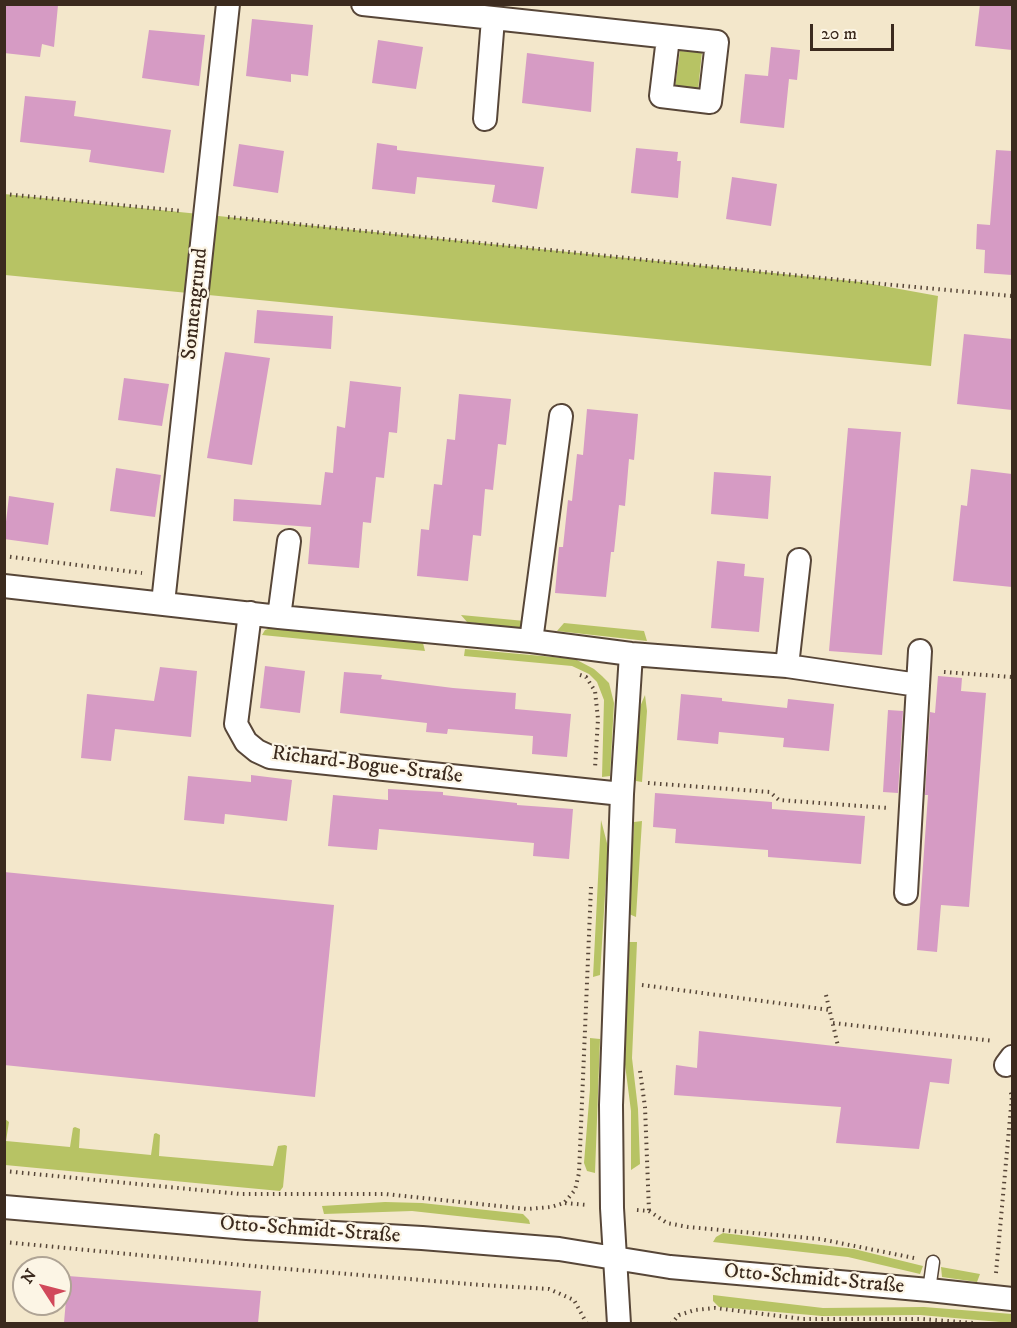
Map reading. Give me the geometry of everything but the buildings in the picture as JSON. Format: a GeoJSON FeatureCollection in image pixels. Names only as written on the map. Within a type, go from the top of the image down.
{"type":"FeatureCollection","features":[{"type":"Feature","properties":{"kind":"street","name":"Sonnengrund"},"geometry":{"type":"LineString","coordinates":[[163,603],[228,4]]}},
{"type":"Feature","properties":{"kind":"street"},"geometry":{"type":"LineString","coordinates":[[363,4],[668,38]]}},
{"type":"Feature","properties":{"kind":"street"},"geometry":{"type":"LineString","coordinates":[[485,119],[493,19]]}},
{"type":"Feature","properties":{"kind":"street"},"geometry":{"type":"LineString","coordinates":[[531,641],[561,416]]}},
{"type":"Feature","properties":{"kind":"street"},"geometry":{"type":"LineString","coordinates":[[279,617],[289,541]]}},
{"type":"Feature","properties":{"kind":"street"},"geometry":{"type":"LineString","coordinates":[[787,666],[799,560]]}},
{"type":"Feature","properties":{"kind":"street"},"geometry":{"type":"LineString","coordinates":[[4,586],[250,614],[531,641],[631,654],[787,666],[919,669],[909,810],[906,893]]}},
{"type":"Feature","properties":{"kind":"street","name":"Richard-Bogue-Straße"},"geometry":{"type":"LineString","coordinates":[[250,614],[236,724],[246,742],[257,751],[270,757],[622,794]]}},
{"type":"Feature","properties":{"kind":"street"},"geometry":{"type":"LineString","coordinates":[[619,1323],[612,1208],[611,1105],[622,794],[631,654]]}},
{"type":"Feature","properties":{"kind":"street","name":"Otto-Schmidt-Straße"},"geometry":{"type":"LineString","coordinates":[[4,1207],[247,1228],[559,1249],[670,1267],[1004,1299]]}},
{"type":"Feature","properties":{"kind":"lane"},"geometry":{"type":"LineString","coordinates":[[928,1290],[933,1262]]}},
{"type":"Feature","properties":{"kind":"path"},"geometry":{"type":"LineString","coordinates":[[4,194],[1012,296]]}},
{"type":"Feature","properties":{"kind":"path"},"geometry":{"type":"LineString","coordinates":[[4,556],[166,577]]}},
{"type":"Feature","properties":{"kind":"path"},"geometry":{"type":"LineString","coordinates":[[919,669],[1012,677]]}},
{"type":"Feature","properties":{"kind":"path"},"geometry":{"type":"LineString","coordinates":[[573,671],[586,677],[595,691],[598,719],[594,792]]}},
{"type":"Feature","properties":{"kind":"path"},"geometry":{"type":"LineString","coordinates":[[648,783],[770,792],[779,800],[909,810]]}},
{"type":"Feature","properties":{"kind":"path"},"geometry":{"type":"LineString","coordinates":[[4,1171],[240,1194],[385,1194],[527,1209],[551,1207],[564,1203],[574,1190],[579,1173],[592,877]]}},
{"type":"Feature","properties":{"kind":"path"},"geometry":{"type":"LineString","coordinates":[[642,985],[830,1010]]}},
{"type":"Feature","properties":{"kind":"path"},"geometry":{"type":"LineString","coordinates":[[826,995],[838,1046]]}},
{"type":"Feature","properties":{"kind":"path"},"geometry":{"type":"LineString","coordinates":[[833,1023],[1006,1055],[1012,1096],[996,1271],[1004,1299]]}},
{"type":"Feature","properties":{"kind":"path"},"geometry":{"type":"LineString","coordinates":[[649,1211],[667,1223],[688,1227],[820,1239],[933,1262]]}},
{"type":"Feature","properties":{"kind":"path"},"geometry":{"type":"LineString","coordinates":[[4,1242],[482,1286],[549,1288],[574,1300],[587,1323]]}},
{"type":"Feature","properties":{"kind":"path"},"geometry":{"type":"LineString","coordinates":[[986,1269],[996,1271]]}},
{"type":"Feature","properties":{"kind":"path"},"geometry":{"type":"LineString","coordinates":[[671,1323],[679,1315],[695,1310],[715,1308],[803,1319],[922,1318],[983,1323]]}},
{"type":"Feature","properties":{"kind":"green space"},"geometry":{"type":"Polygon","coordinates":[[[680,51],[702,52],[698,90],[675,87],[680,51]]]}},
{"type":"Feature","properties":{"kind":"green space"},"geometry":{"type":"Polygon","coordinates":[[[4,194],[861,282],[938,296],[931,366],[5,275],[4,194]]]}},
{"type":"Feature","properties":{"kind":"green space"},"geometry":{"type":"Polygon","coordinates":[[[461,615],[525,621],[526,629],[467,622],[461,615]]]}},
{"type":"Feature","properties":{"kind":"green space"},"geometry":{"type":"Polygon","coordinates":[[[564,623],[644,631],[647,641],[557,631],[564,623]]]}},
{"type":"Feature","properties":{"kind":"green space"},"geometry":{"type":"Polygon","coordinates":[[[273,627],[423,643],[425,651],[262,635],[265,630],[273,627]]]}},
{"type":"Feature","properties":{"kind":"green space"},"geometry":{"type":"Polygon","coordinates":[[[465,649],[575,659],[602,676],[609,683],[614,703],[610,776],[602,777],[604,700],[597,682],[589,674],[572,666],[464,656],[465,649]]]}},
{"type":"Feature","properties":{"kind":"green space"},"geometry":{"type":"Polygon","coordinates":[[[645,695],[647,711],[642,782],[636,781],[639,709],[645,695]]]}},
{"type":"Feature","properties":{"kind":"green space"},"geometry":{"type":"Polygon","coordinates":[[[601,820],[608,847],[600,975],[593,977],[601,820]]]}},
{"type":"Feature","properties":{"kind":"green space"},"geometry":{"type":"Polygon","coordinates":[[[642,821],[636,917],[629,914],[634,822],[642,821]]]}},
{"type":"Feature","properties":{"kind":"green space"},"geometry":{"type":"Polygon","coordinates":[[[627,942],[637,942],[632,1058],[638,1109],[640,1164],[631,1170],[631,1111],[624,1057],[627,942]]]}},
{"type":"Feature","properties":{"kind":"green space"},"geometry":{"type":"Polygon","coordinates":[[[590,1038],[600,1039],[595,1173],[587,1171],[584,1163],[590,1089],[590,1038]]]}},
{"type":"Feature","properties":{"kind":"green space"},"geometry":{"type":"Polygon","coordinates":[[[5,1119],[9,1122],[6,1141],[70,1147],[75,1127],[80,1129],[79,1148],[151,1155],[156,1133],[160,1135],[159,1156],[273,1166],[278,1146],[285,1145],[287,1146],[283,1187],[280,1191],[5,1165],[5,1119]]]}},
{"type":"Feature","properties":{"kind":"green space"},"geometry":{"type":"Polygon","coordinates":[[[385,1202],[422,1203],[523,1214],[530,1224],[412,1211],[324,1214],[322,1206],[385,1202]]]}},
{"type":"Feature","properties":{"kind":"green space"},"geometry":{"type":"Polygon","coordinates":[[[723,1233],[854,1249],[923,1266],[920,1274],[848,1257],[713,1242],[723,1233]]]}},
{"type":"Feature","properties":{"kind":"green space"},"geometry":{"type":"Polygon","coordinates":[[[941,1267],[980,1274],[977,1282],[942,1277],[941,1267]]]}},
{"type":"Feature","properties":{"kind":"green space"},"geometry":{"type":"Polygon","coordinates":[[[713,1295],[823,1308],[924,1307],[1012,1314],[1012,1323],[920,1315],[822,1316],[719,1307],[713,1301],[713,1295]]]}}]}
